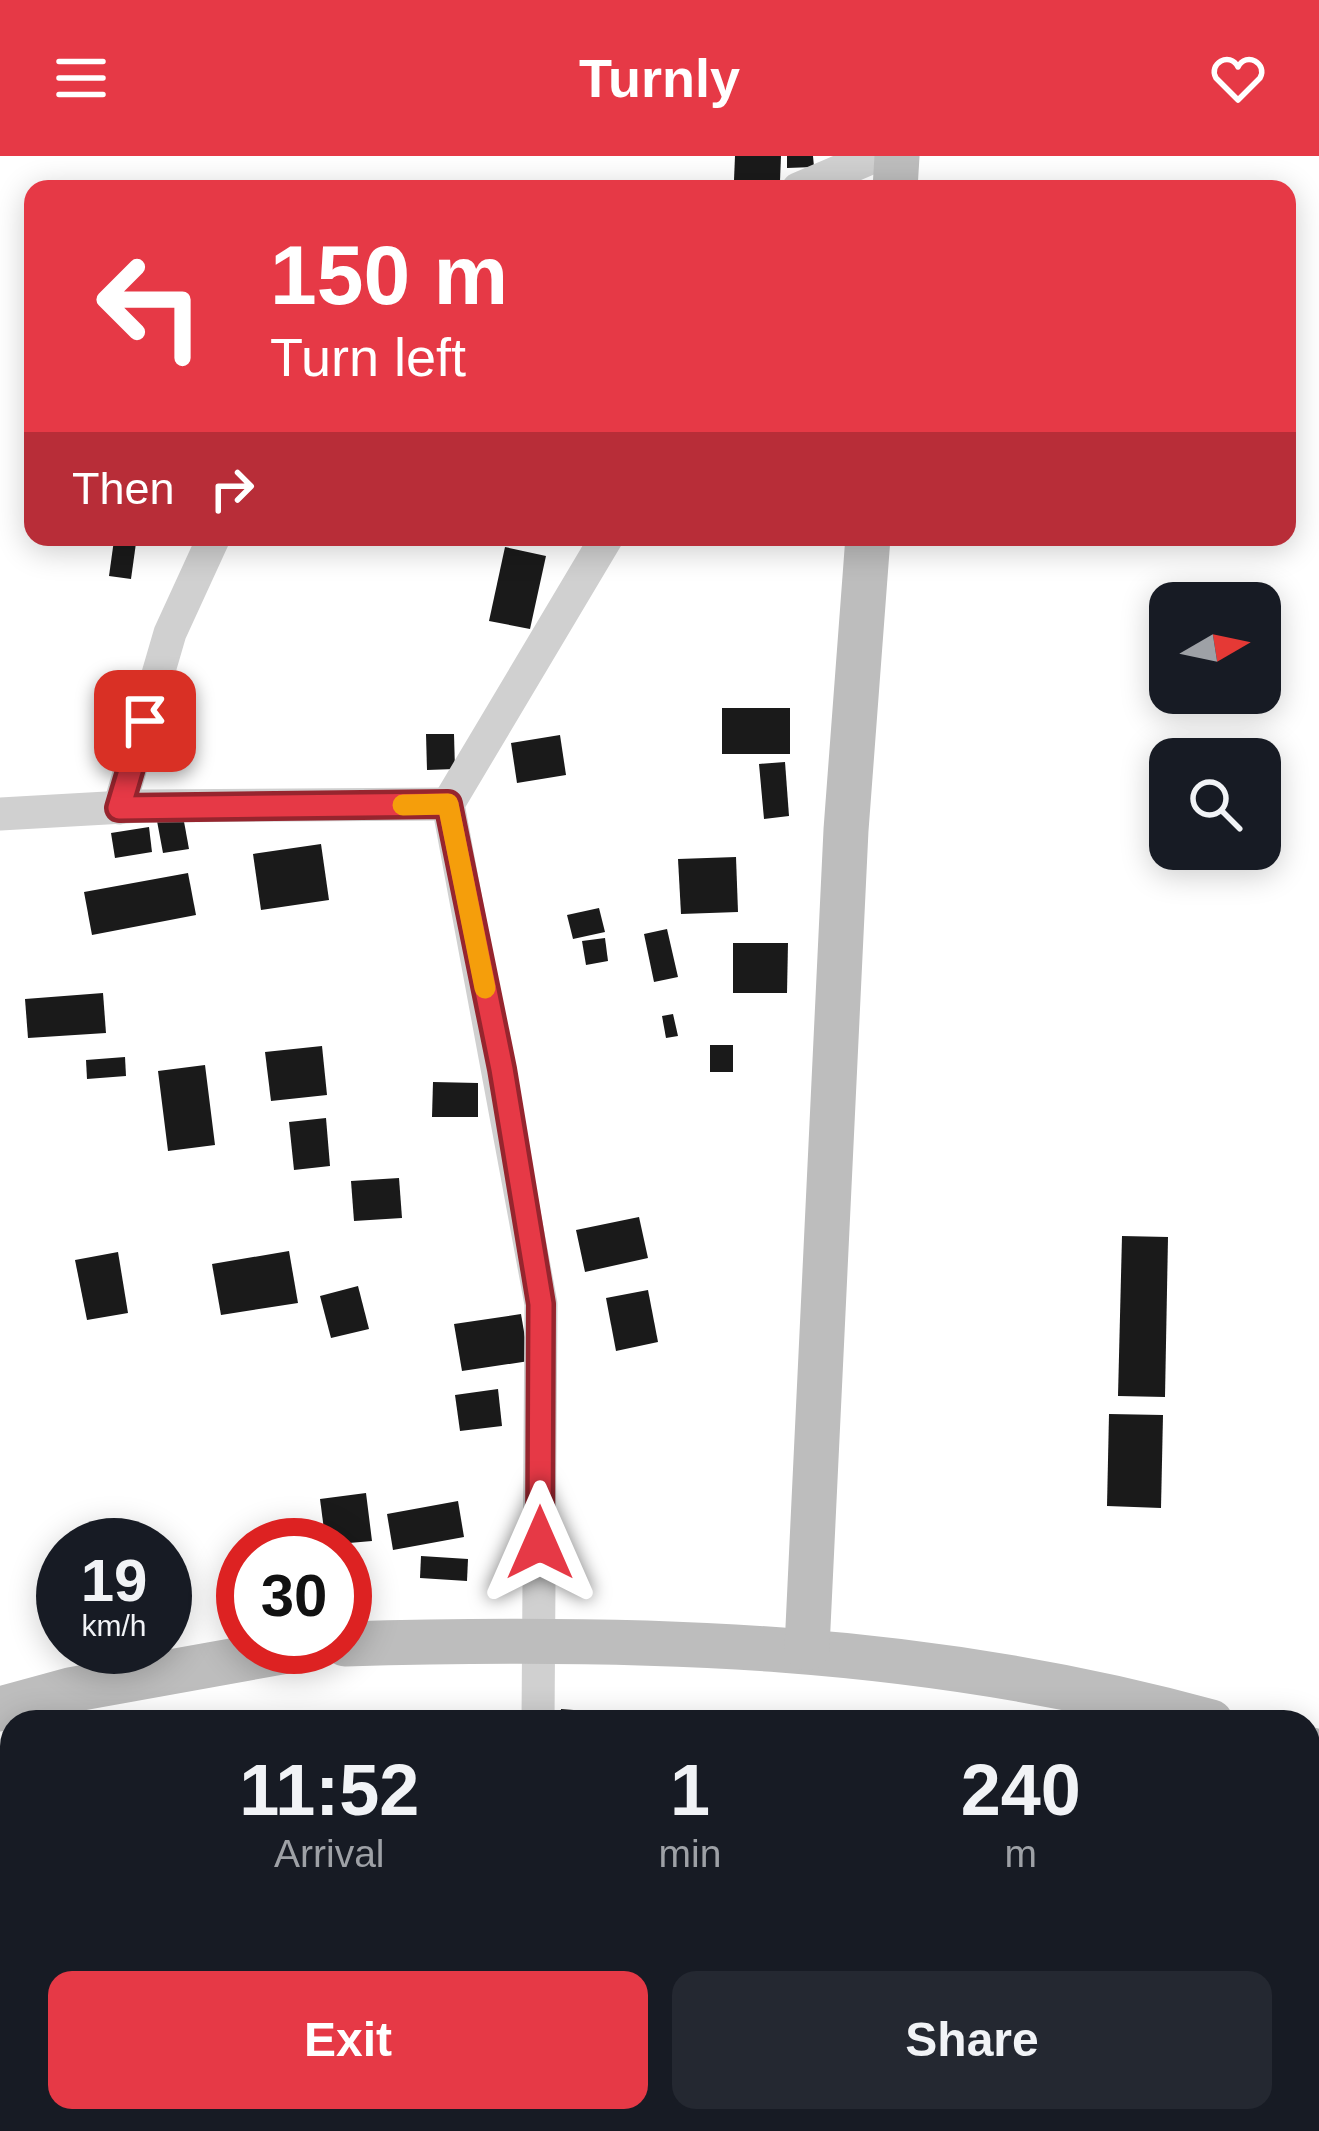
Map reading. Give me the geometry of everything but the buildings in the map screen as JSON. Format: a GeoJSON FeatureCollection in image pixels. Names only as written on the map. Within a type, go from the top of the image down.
{"type":"FeatureCollection","features":[{"type":"Feature","properties":{"kind":"street"},"geometry":{"type":"LineString","coordinates":[[819,180],[875,156]]}},
{"type":"Feature","properties":{"kind":"street"},"geometry":{"type":"LineString","coordinates":[[119,808],[170,633],[210,546]]}},
{"type":"Feature","properties":{"kind":"street"},"geometry":{"type":"LineString","coordinates":[[538,1710],[541,1304],[502,1069],[448,804],[602,546]]}},
{"type":"Feature","properties":{"kind":"street"},"geometry":{"type":"LineString","coordinates":[[807,1648],[846,830],[867,546]]}},
{"type":"Feature","properties":{"kind":"street"},"geometry":{"type":"LineString","coordinates":[[0,814],[448,804]]}},
{"type":"Feature","properties":{"kind":"street"},"geometry":{"type":"LineString","coordinates":[[372,1643],[540,1638],[807,1648],[1129,1710]]}},
{"type":"Feature","properties":{"kind":"street"},"geometry":{"type":"LineString","coordinates":[[0,1709],[70,1690],[216,1664]]}},
{"type":"Feature","properties":{"kind":"slow traffic"},"geometry":{"type":"LineString","coordinates":[[403,805],[448,804],[485,988]]}},
{"type":"Feature","properties":{"kind":"route"},"geometry":{"type":"LineString","coordinates":[[145,721],[119,808],[448,804],[502,1069],[541,1304],[540,1543]]}}]}
